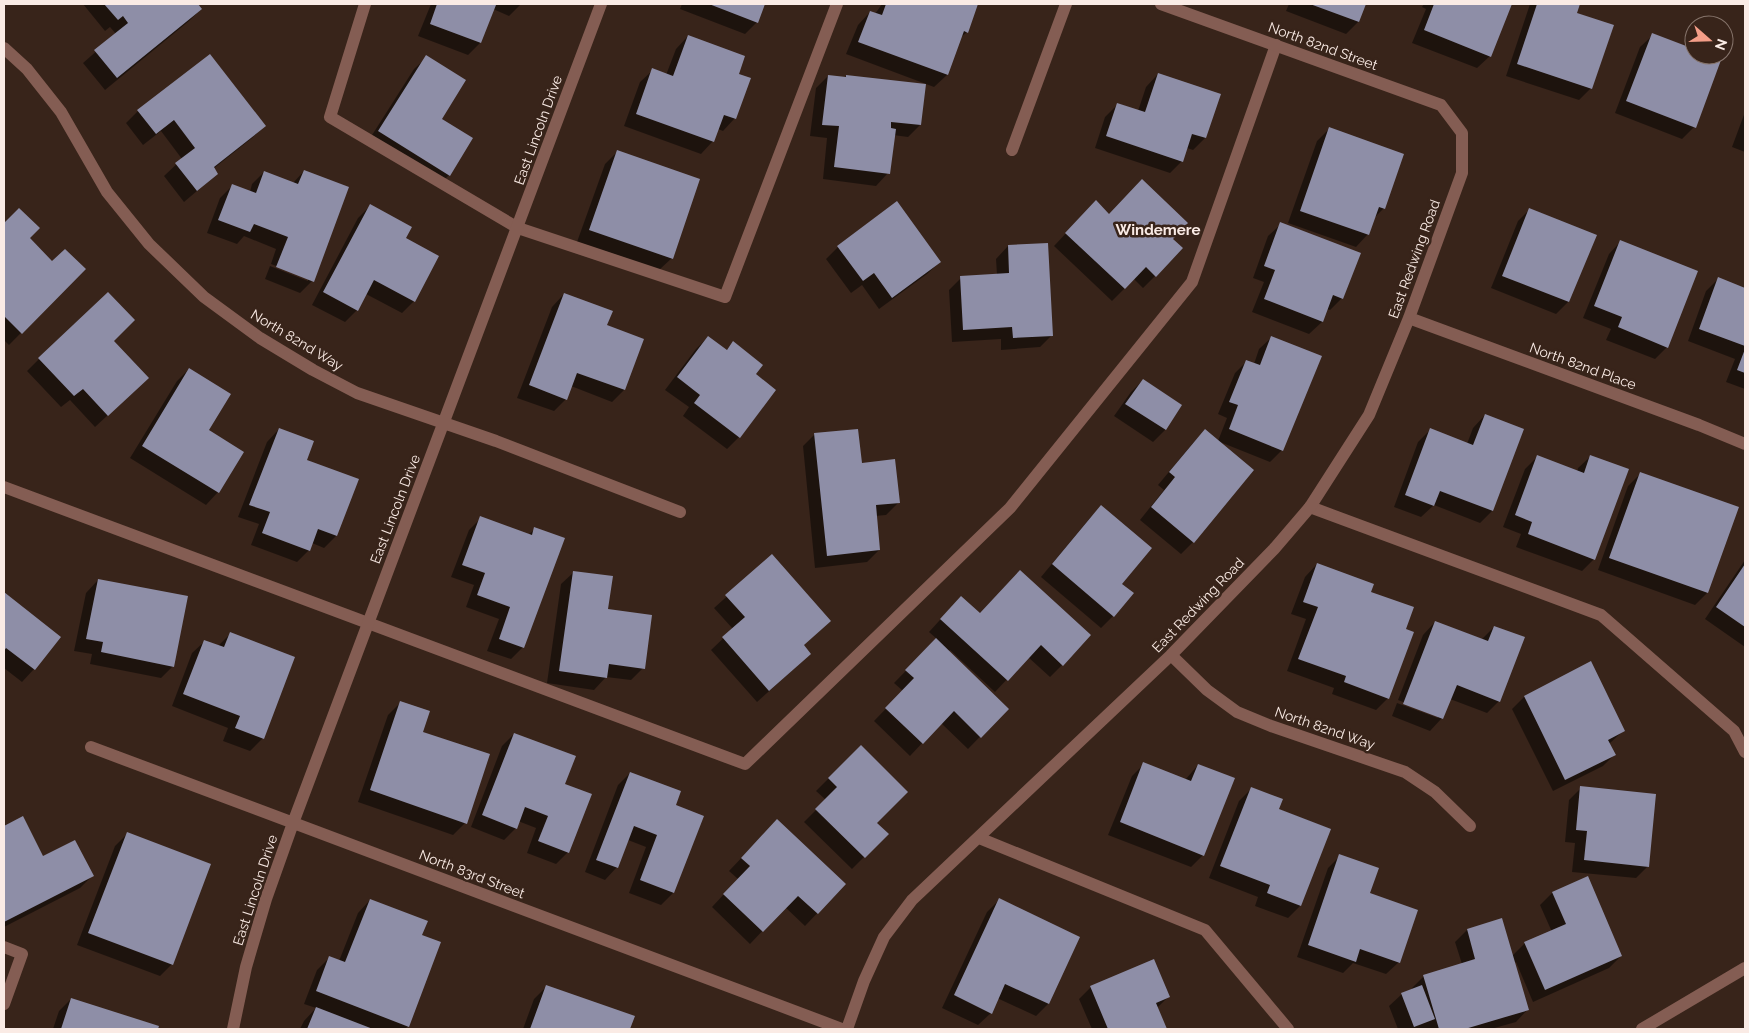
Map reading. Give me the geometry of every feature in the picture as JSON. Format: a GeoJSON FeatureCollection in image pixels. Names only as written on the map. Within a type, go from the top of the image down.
{"type":"FeatureCollection","features":[{"type":"Feature","properties":{"kind":"street"},"geometry":{"type":"LineString","coordinates":[[365,4],[330,117],[518,228],[725,297],[837,4]]}},
{"type":"Feature","properties":{"kind":"street","name":"East Lincoln Drive"},"geometry":{"type":"LineString","coordinates":[[233,1029],[246,967],[266,899],[293,823],[601,4]]}},
{"type":"Feature","properties":{"kind":"street"},"geometry":{"type":"LineString","coordinates":[[1012,150],[1066,4]]}},
{"type":"Feature","properties":{"kind":"street","name":"North 82nd Street"},"geometry":{"type":"LineString","coordinates":[[1161,4],[1441,105],[1462,133]]}},
{"type":"Feature","properties":{"kind":"street"},"geometry":{"type":"LineString","coordinates":[[4,487],[746,764],[1010,508],[1192,282],[1276,45]]}},
{"type":"Feature","properties":{"kind":"street","name":"North 82nd Way"},"geometry":{"type":"LineString","coordinates":[[4,48],[27,69],[61,112],[107,192],[149,244],[204,297],[260,338],[321,375],[356,393],[496,441],[680,512]]}},
{"type":"Feature","properties":{"kind":"street","name":"East Redwing Road"},"geometry":{"type":"LineString","coordinates":[[847,1029],[864,981],[884,938],[912,900],[1172,655],[1274,549],[1310,507],[1369,415],[1409,318],[1462,172],[1462,133]]}},
{"type":"Feature","properties":{"kind":"street","name":"North 82nd Place"},"geometry":{"type":"LineString","coordinates":[[1409,318],[1699,424],[1745,444]]}},
{"type":"Feature","properties":{"kind":"street"},"geometry":{"type":"LineString","coordinates":[[1310,507],[1601,615],[1734,731],[1745,752]]}},
{"type":"Feature","properties":{"kind":"street","name":"North 82nd Way"},"geometry":{"type":"LineString","coordinates":[[1172,655],[1207,690],[1237,712],[1271,726],[1405,772],[1435,792],[1470,826]]}},
{"type":"Feature","properties":{"kind":"street","name":"North 83rd Street"},"geometry":{"type":"LineString","coordinates":[[91,747],[842,1029]]}},
{"type":"Feature","properties":{"kind":"street"},"geometry":{"type":"LineString","coordinates":[[979,838],[1205,930],[1288,1029]]}},
{"type":"Feature","properties":{"kind":"street"},"geometry":{"type":"LineString","coordinates":[[4,947],[22,954],[4,1004]]}},
{"type":"Feature","properties":{"kind":"street"},"geometry":{"type":"LineString","coordinates":[[1642,1029],[1745,968]]}},
{"type":"Feature","properties":{"kind":"building"},"geometry":{"type":"Polygon","coordinates":[[[104,4],[198,4],[202,9],[117,78],[94,50],[128,23],[123,16],[118,20],[104,4]]]}},
{"type":"Feature","properties":{"kind":"building"},"geometry":{"type":"Polygon","coordinates":[[[437,4],[496,5],[481,43],[430,24],[437,4]]]}},
{"type":"Feature","properties":{"kind":"building"},"geometry":{"type":"Polygon","coordinates":[[[709,4],[765,4],[758,23],[709,4]]]}},
{"type":"Feature","properties":{"kind":"building"},"geometry":{"type":"Polygon","coordinates":[[[886,4],[978,4],[968,33],[964,31],[948,75],[858,42],[870,11],[882,15],[886,4]]]}},
{"type":"Feature","properties":{"kind":"building"},"geometry":{"type":"Polygon","coordinates":[[[1310,4],[1366,4],[1359,22],[1310,4]]]}},
{"type":"Feature","properties":{"kind":"building"},"geometry":{"type":"Polygon","coordinates":[[[1434,4],[1512,4],[1491,57],[1424,30],[1434,4]]]}},
{"type":"Feature","properties":{"kind":"building"},"geometry":{"type":"Polygon","coordinates":[[[1537,4],[1580,4],[1577,13],[1614,25],[1592,89],[1517,64],[1537,4]]]}},
{"type":"Feature","properties":{"kind":"building"},"geometry":{"type":"Polygon","coordinates":[[[1652,33],[1684,45],[1684,65],[1719,65],[1696,128],[1626,101],[1652,33]]]}},
{"type":"Feature","properties":{"kind":"building"},"geometry":{"type":"Polygon","coordinates":[[[688,35],[745,56],[739,74],[751,78],[736,119],[724,115],[714,142],[636,114],[652,68],[673,76],[688,35]]]}},
{"type":"Feature","properties":{"kind":"building"},"geometry":{"type":"Polygon","coordinates":[[[210,54],[266,126],[214,167],[218,174],[197,191],[175,163],[195,148],[174,120],[156,134],[137,110],[210,54]]]}},
{"type":"Feature","properties":{"kind":"building"},"geometry":{"type":"Polygon","coordinates":[[[426,55],[466,80],[442,119],[473,138],[450,176],[378,131],[426,55]]]}},
{"type":"Feature","properties":{"kind":"building"},"geometry":{"type":"Polygon","coordinates":[[[1158,73],[1221,94],[1206,138],[1192,134],[1183,162],[1106,136],[1117,103],[1145,112],[1158,73]]]}},
{"type":"Feature","properties":{"kind":"building"},"geometry":{"type":"Polygon","coordinates":[[[828,75],[846,77],[846,75],[926,84],[921,125],[891,122],[891,128],[896,129],[890,174],[834,167],[839,126],[822,125],[828,75]]]}},
{"type":"Feature","properties":{"kind":"building"},"geometry":{"type":"Polygon","coordinates":[[[1329,127],[1404,154],[1385,209],[1379,207],[1369,235],[1300,211],[1329,127]]]}},
{"type":"Feature","properties":{"kind":"building"},"geometry":{"type":"Polygon","coordinates":[[[617,150],[700,179],[673,259],[589,230],[617,150]]]}},
{"type":"Feature","properties":{"kind":"building"},"geometry":{"type":"Polygon","coordinates":[[[304,170],[349,187],[314,282],[276,267],[288,237],[254,224],[250,232],[218,220],[232,184],[256,193],[264,171],[298,184],[304,170]]]}},
{"type":"Feature","properties":{"kind":"building"},"geometry":{"type":"Polygon","coordinates":[[[1142,179],[1188,223],[1173,239],[1183,248],[1156,277],[1146,267],[1125,289],[1065,233],[1096,200],[1109,214],[1142,179]]]}},
{"type":"Feature","properties":{"kind":"building"},"geometry":{"type":"Polygon","coordinates":[[[897,201],[941,262],[892,298],[874,273],[863,281],[837,246],[897,201]]]}},
{"type":"Feature","properties":{"kind":"building"},"geometry":{"type":"Polygon","coordinates":[[[370,204],[412,227],[406,238],[439,256],[415,302],[374,280],[358,311],[323,292],[370,204]]]}},
{"type":"Feature","properties":{"kind":"building"},"geometry":{"type":"Polygon","coordinates":[[[19,208],[40,228],[30,238],[52,261],[65,249],[86,269],[22,334],[4,316],[4,223],[19,208]]]}},
{"type":"Feature","properties":{"kind":"building"},"geometry":{"type":"Polygon","coordinates":[[[1529,208],[1597,235],[1569,302],[1502,276],[1529,208]]]}},
{"type":"Feature","properties":{"kind":"building"},"geometry":{"type":"Polygon","coordinates":[[[1280,222],[1361,253],[1343,299],[1333,295],[1323,322],[1264,299],[1275,270],[1264,266],[1280,222]]]}},
{"type":"Feature","properties":{"kind":"building"},"geometry":{"type":"Polygon","coordinates":[[[1620,240],[1698,271],[1668,348],[1618,327],[1622,317],[1594,306],[1620,240]]]}},
{"type":"Feature","properties":{"kind":"building"},"geometry":{"type":"Polygon","coordinates":[[[1048,243],[1053,336],[1013,338],[1012,327],[963,330],[960,276],[1009,273],[1008,245],[1048,243]]]}},
{"type":"Feature","properties":{"kind":"building"},"geometry":{"type":"Polygon","coordinates":[[[1718,277],[1745,288],[1745,346],[1699,329],[1718,277]]]}},
{"type":"Feature","properties":{"kind":"building"},"geometry":{"type":"Polygon","coordinates":[[[108,292],[135,320],[114,341],[149,378],[108,416],[83,389],[74,396],[38,358],[108,292]]]}},
{"type":"Feature","properties":{"kind":"building"},"geometry":{"type":"Polygon","coordinates":[[[564,293],[613,311],[607,325],[644,339],[625,390],[577,373],[567,400],[529,385],[564,293]]]}},
{"type":"Feature","properties":{"kind":"building"},"geometry":{"type":"Polygon","coordinates":[[[708,336],[727,350],[733,341],[763,365],[756,374],[776,390],[740,438],[694,403],[700,395],[677,377],[708,336]]]}},
{"type":"Feature","properties":{"kind":"building"},"geometry":{"type":"Polygon","coordinates":[[[1271,336],[1322,356],[1283,451],[1229,429],[1238,405],[1229,402],[1246,360],[1260,365],[1271,336]]]}},
{"type":"Feature","properties":{"kind":"building"},"geometry":{"type":"Polygon","coordinates":[[[1745,349],[1745,373],[1737,370],[1745,349]]]}},
{"type":"Feature","properties":{"kind":"building"},"geometry":{"type":"Polygon","coordinates":[[[189,368],[231,394],[209,430],[244,452],[219,493],[142,446],[189,368]]]}},
{"type":"Feature","properties":{"kind":"building"},"geometry":{"type":"Polygon","coordinates":[[[1143,379],[1182,405],[1166,430],[1125,404],[1143,379]]]}},
{"type":"Feature","properties":{"kind":"building"},"geometry":{"type":"Polygon","coordinates":[[[1485,414],[1524,429],[1493,511],[1440,491],[1434,506],[1405,495],[1430,428],[1473,445],[1485,414]]]}},
{"type":"Feature","properties":{"kind":"building"},"geometry":{"type":"Polygon","coordinates":[[[279,428],[314,441],[307,460],[359,479],[337,536],[318,529],[310,551],[262,533],[270,512],[249,505],[279,428]]]}},
{"type":"Feature","properties":{"kind":"building"},"geometry":{"type":"Polygon","coordinates":[[[858,429],[862,463],[895,459],[900,503],[876,505],[880,550],[827,556],[814,433],[858,429]]]}},
{"type":"Feature","properties":{"kind":"building"},"geometry":{"type":"Polygon","coordinates":[[[1205,429],[1254,470],[1194,543],[1151,507],[1175,477],[1169,472],[1205,429]]]}},
{"type":"Feature","properties":{"kind":"building"},"geometry":{"type":"Polygon","coordinates":[[[1537,455],[1584,473],[1590,455],[1629,469],[1595,560],[1528,534],[1532,522],[1515,515],[1537,455]]]}},
{"type":"Feature","properties":{"kind":"building"},"geometry":{"type":"Polygon","coordinates":[[[1640,472],[1739,507],[1708,593],[1609,558],[1640,472]]]}},
{"type":"Feature","properties":{"kind":"building"},"geometry":{"type":"Polygon","coordinates":[[[1101,505],[1152,548],[1122,584],[1134,593],[1114,617],[1052,564],[1101,505]]]}},
{"type":"Feature","properties":{"kind":"building"},"geometry":{"type":"Polygon","coordinates":[[[480,516],[532,535],[534,527],[565,538],[524,648],[499,639],[510,607],[477,595],[485,573],[462,565],[480,516]]]}},
{"type":"Feature","properties":{"kind":"building"},"geometry":{"type":"Polygon","coordinates":[[[772,554],[831,621],[804,645],[811,654],[769,691],[722,637],[745,617],[725,595],[772,554]]]}},
{"type":"Feature","properties":{"kind":"building"},"geometry":{"type":"Polygon","coordinates":[[[1317,563],[1374,584],[1371,592],[1414,607],[1406,629],[1414,632],[1389,699],[1344,682],[1346,676],[1298,659],[1318,607],[1303,602],[1317,563]]]}},
{"type":"Feature","properties":{"kind":"building"},"geometry":{"type":"Polygon","coordinates":[[[1745,564],[1745,627],[1716,607],[1745,564]]]}},
{"type":"Feature","properties":{"kind":"building"},"geometry":{"type":"Polygon","coordinates":[[[1020,570],[1091,635],[1063,666],[1041,645],[1008,681],[940,619],[961,596],[980,613],[1020,570]]]}},
{"type":"Feature","properties":{"kind":"building"},"geometry":{"type":"Polygon","coordinates":[[[573,571],[613,576],[608,609],[652,615],[645,669],[609,664],[607,678],[559,671],[573,571]]]}},
{"type":"Feature","properties":{"kind":"building"},"geometry":{"type":"Polygon","coordinates":[[[98,579],[188,596],[174,667],[101,652],[103,642],[86,639],[98,579]]]}},
{"type":"Feature","properties":{"kind":"building"},"geometry":{"type":"Polygon","coordinates":[[[4,592],[61,637],[35,670],[6,648],[4,651],[4,592]]]}},
{"type":"Feature","properties":{"kind":"building"},"geometry":{"type":"Polygon","coordinates":[[[1435,621],[1488,641],[1494,626],[1525,637],[1500,702],[1457,685],[1443,719],[1403,704],[1435,621]]]}},
{"type":"Feature","properties":{"kind":"building"},"geometry":{"type":"Polygon","coordinates":[[[230,632],[295,657],[264,739],[235,728],[240,716],[183,694],[204,640],[224,647],[230,632]]]}},
{"type":"Feature","properties":{"kind":"building"},"geometry":{"type":"Polygon","coordinates":[[[936,638],[1009,709],[981,738],[954,711],[923,744],[885,708],[914,678],[905,670],[936,638]]]}},
{"type":"Feature","properties":{"kind":"building"},"geometry":{"type":"Polygon","coordinates":[[[1591,661],[1625,731],[1608,740],[1616,755],[1565,780],[1524,696],[1591,661]]]}},
{"type":"Feature","properties":{"kind":"building"},"geometry":{"type":"Polygon","coordinates":[[[400,701],[430,711],[423,732],[490,754],[467,824],[370,790],[400,701]]]}},
{"type":"Feature","properties":{"kind":"building"},"geometry":{"type":"Polygon","coordinates":[[[514,733],[576,756],[565,784],[592,794],[569,853],[538,841],[548,816],[525,807],[517,829],[482,815],[514,733]]]}},
{"type":"Feature","properties":{"kind":"building"},"geometry":{"type":"Polygon","coordinates":[[[861,745],[908,792],[877,823],[889,834],[865,858],[815,809],[837,787],[828,778],[861,745]]]}},
{"type":"Feature","properties":{"kind":"building"},"geometry":{"type":"Polygon","coordinates":[[[1143,762],[1191,781],[1198,764],[1235,778],[1204,856],[1120,822],[1143,762]]]}},
{"type":"Feature","properties":{"kind":"building"},"geometry":{"type":"Polygon","coordinates":[[[630,772],[681,791],[676,805],[704,816],[674,893],[640,880],[657,835],[634,826],[618,868],[596,860],[630,772]]]}},
{"type":"Feature","properties":{"kind":"building"},"geometry":{"type":"Polygon","coordinates":[[[1580,786],[1656,794],[1649,867],[1584,860],[1587,831],[1576,830],[1580,786]]]}},
{"type":"Feature","properties":{"kind":"building"},"geometry":{"type":"Polygon","coordinates":[[[1251,787],[1283,799],[1279,809],[1331,829],[1301,906],[1267,893],[1270,885],[1220,866],[1251,787]]]}},
{"type":"Feature","properties":{"kind":"building"},"geometry":{"type":"Polygon","coordinates":[[[23,816],[43,856],[75,840],[94,876],[4,922],[4,826],[23,816]]]}},
{"type":"Feature","properties":{"kind":"building"},"geometry":{"type":"Polygon","coordinates":[[[777,819],[846,884],[818,914],[798,896],[763,932],[723,894],[750,866],[741,858],[777,819]]]}},
{"type":"Feature","properties":{"kind":"building"},"geometry":{"type":"Polygon","coordinates":[[[127,832],[211,864],[173,965],[88,933],[127,832]]]}},
{"type":"Feature","properties":{"kind":"building"},"geometry":{"type":"Polygon","coordinates":[[[1339,854],[1379,868],[1370,893],[1418,910],[1400,963],[1360,949],[1356,962],[1308,945],[1339,854]]]}},
{"type":"Feature","properties":{"kind":"building"},"geometry":{"type":"Polygon","coordinates":[[[1588,876],[1622,956],[1545,990],[1524,942],[1566,924],[1552,892],[1588,876]]]}},
{"type":"Feature","properties":{"kind":"building"},"geometry":{"type":"Polygon","coordinates":[[[999,898],[1080,937],[1049,1004],[1005,984],[992,1014],[954,995],[999,898]]]}},
{"type":"Feature","properties":{"kind":"building"},"geometry":{"type":"Polygon","coordinates":[[[370,899],[428,921],[422,935],[441,942],[409,1027],[316,991],[329,956],[345,962],[370,899]]]}},
{"type":"Feature","properties":{"kind":"building"},"geometry":{"type":"Polygon","coordinates":[[[1502,918],[1529,1010],[1465,1029],[1439,1029],[1423,975],[1475,959],[1467,929],[1502,918]]]}},
{"type":"Feature","properties":{"kind":"building"},"geometry":{"type":"Polygon","coordinates":[[[1154,959],[1170,997],[1156,1003],[1167,1029],[1108,1029],[1090,986],[1154,959]]]}},
{"type":"Feature","properties":{"kind":"building"},"geometry":{"type":"Polygon","coordinates":[[[546,985],[635,1016],[630,1029],[530,1029],[546,985]]]}},
{"type":"Feature","properties":{"kind":"building"},"geometry":{"type":"Polygon","coordinates":[[[1422,985],[1435,1019],[1414,1027],[1401,993],[1422,985]]]}},
{"type":"Feature","properties":{"kind":"building"},"geometry":{"type":"Polygon","coordinates":[[[71,998],[159,1026],[158,1029],[61,1029],[71,998]]]}},
{"type":"Feature","properties":{"kind":"building"},"geometry":{"type":"Polygon","coordinates":[[[316,1007],[373,1029],[307,1029],[316,1007]]]}},
{"type":"Feature","properties":{"kind":"district","name":"Windemere"},"geometry":{"type":"Point","coordinates":[1158,230]}}]}
